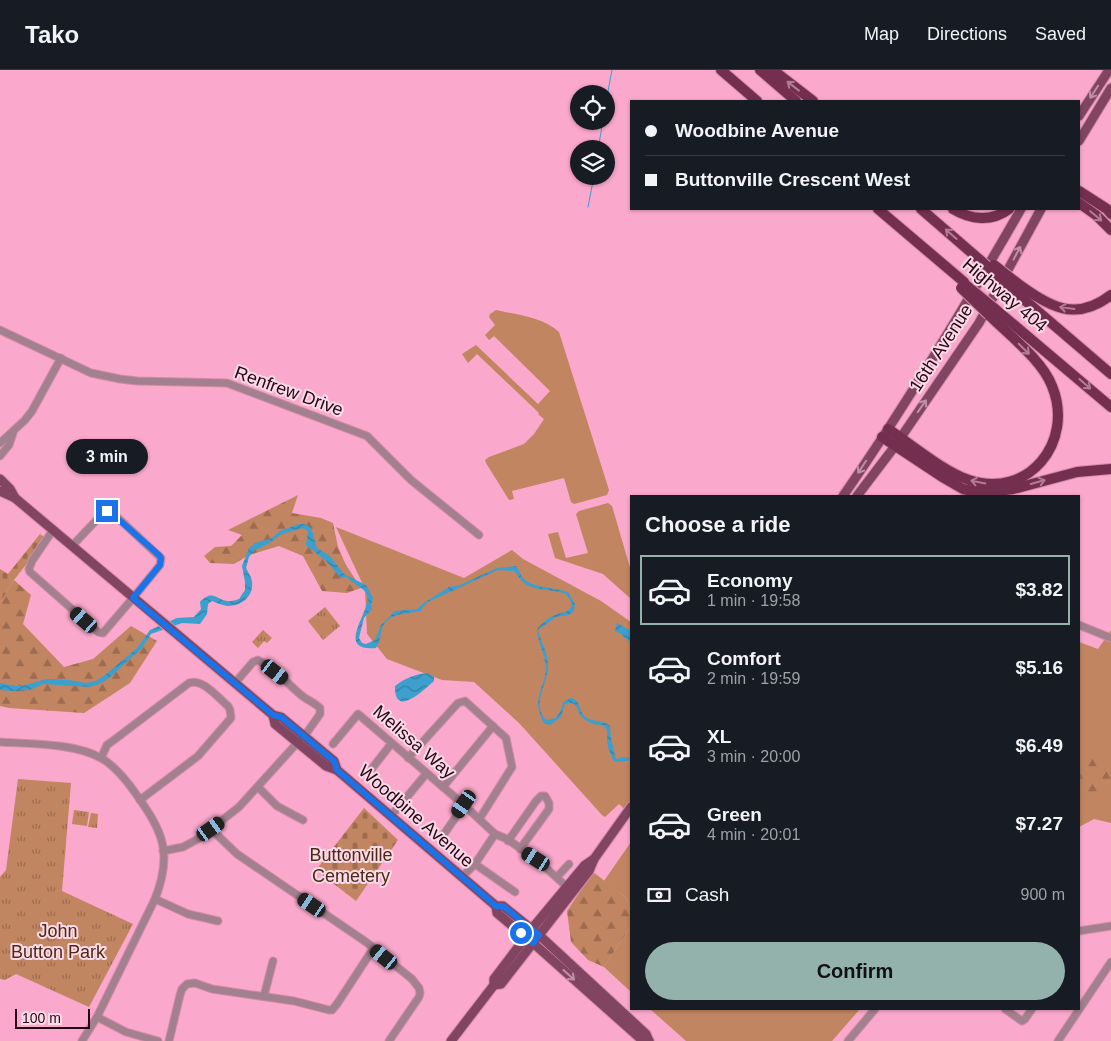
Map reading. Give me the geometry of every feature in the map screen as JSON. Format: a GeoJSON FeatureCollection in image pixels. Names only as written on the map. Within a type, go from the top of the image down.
{"type":"FeatureCollection","features":[{"type":"Feature","properties":{"kind":"highway"},"geometry":{"type":"LineString","coordinates":[[720,70],[756,100]]}},
{"type":"Feature","properties":{"kind":"highway"},"geometry":{"type":"LineString","coordinates":[[760,70],[795,100]]}},
{"type":"Feature","properties":{"kind":"highway"},"geometry":{"type":"LineString","coordinates":[[773,70],[813,100]]}},
{"type":"Feature","properties":{"kind":"highway"},"geometry":{"type":"LineString","coordinates":[[1080,192],[1107,209],[1111,214]]}},
{"type":"Feature","properties":{"kind":"highway"},"geometry":{"type":"LineString","coordinates":[[1080,204],[1096,215],[1111,230]]}},
{"type":"Feature","properties":{"kind":"highway"},"geometry":{"type":"LineString","coordinates":[[879,210],[992,311],[1036,361],[1052,384],[1058,405],[1059,421],[1050,451],[1040,464],[1024,476],[999,484],[968,480],[885,433]]}},
{"type":"Feature","properties":{"kind":"highway","name":"Highway 404"},"geometry":{"type":"LineString","coordinates":[[922,210],[1015,286],[1111,374]]}},
{"type":"Feature","properties":{"kind":"highway"},"geometry":{"type":"LineString","coordinates":[[955,210],[974,218],[987,218],[1007,210]]}},
{"type":"Feature","properties":{"kind":"highway"},"geometry":{"type":"LineString","coordinates":[[1015,286],[1060,308],[1082,310],[1097,305],[1111,295]]}},
{"type":"Feature","properties":{"kind":"highway","name":"Highway 404"},"geometry":{"type":"LineString","coordinates":[[992,311],[1111,407]]}},
{"type":"Feature","properties":{"kind":"highway"},"geometry":{"type":"LineString","coordinates":[[898,441],[944,478],[963,489],[982,493],[1013,489],[1077,472],[1111,469]]}},
{"type":"Feature","properties":{"kind":"main road"},"geometry":{"type":"LineString","coordinates":[[1080,114],[1109,70]]}},
{"type":"Feature","properties":{"kind":"main road"},"geometry":{"type":"LineString","coordinates":[[1080,139],[1111,88]]}},
{"type":"Feature","properties":{"kind":"main road","name":"16th Avenue"},"geometry":{"type":"LineString","coordinates":[[844,495],[955,322],[1020,210]]}},
{"type":"Feature","properties":{"kind":"main road","name":"16th Avenue"},"geometry":{"type":"LineString","coordinates":[[857,495],[898,441],[979,323],[1039,210]]}},
{"type":"Feature","properties":{"kind":"main road","name":"Woodbine Avenue"},"geometry":{"type":"LineString","coordinates":[[0,479],[10,489],[15,498]]}},
{"type":"Feature","properties":{"kind":"main road","name":"Woodbine Avenue"},"geometry":{"type":"LineString","coordinates":[[0,491],[15,498],[273,715],[281,717],[300,739],[334,761],[337,770],[496,906],[503,906],[536,932],[646,1034],[649,1041]]}},
{"type":"Feature","properties":{"kind":"main road"},"geometry":{"type":"LineString","coordinates":[[451,1041],[494,985],[494,979],[588,870],[630,808]]}},
{"type":"Feature","properties":{"kind":"main road"},"geometry":{"type":"LineString","coordinates":[[536,932],[567,887],[585,865],[594,859]]}},
{"type":"Feature","properties":{"kind":"main road","name":"Woodbine Avenue"},"geometry":{"type":"LineString","coordinates":[[496,906],[497,913],[641,1039],[649,1041]]}},
{"type":"Feature","properties":{"kind":"street","name":"Renfrew Drive"},"geometry":{"type":"LineString","coordinates":[[0,330],[91,373],[120,379],[227,383],[367,436],[411,480],[479,535]]}},
{"type":"Feature","properties":{"kind":"street"},"geometry":{"type":"LineString","coordinates":[[0,443],[32,411],[61,358]]}},
{"type":"Feature","properties":{"kind":"street"},"geometry":{"type":"LineString","coordinates":[[0,456],[9,445],[13,432]]}},
{"type":"Feature","properties":{"kind":"street"},"geometry":{"type":"LineString","coordinates":[[53,530],[32,561],[29,569],[32,574],[98,632],[103,633],[160,565],[161,558],[111,512],[107,511],[102,513],[72,546]]}},
{"type":"Feature","properties":{"kind":"street"},"geometry":{"type":"LineString","coordinates":[[1080,625],[1111,638]]}},
{"type":"Feature","properties":{"kind":"street"},"geometry":{"type":"LineString","coordinates":[[164,851],[183,847],[198,839],[239,808],[320,714],[318,705],[311,703],[287,681],[258,660],[253,662],[235,683]]}},
{"type":"Feature","properties":{"kind":"street"},"geometry":{"type":"LineString","coordinates":[[101,758],[108,745],[189,683],[194,681],[200,683],[228,706],[231,718],[203,751],[140,800]]}},
{"type":"Feature","properties":{"kind":"street"},"geometry":{"type":"LineString","coordinates":[[408,758],[458,703],[465,702],[506,738],[512,766],[480,818]]}},
{"type":"Feature","properties":{"kind":"street","name":"Melissa Way"},"geometry":{"type":"LineString","coordinates":[[333,744],[358,714],[426,774],[480,818],[495,834],[536,859],[567,887]]}},
{"type":"Feature","properties":{"kind":"street"},"geometry":{"type":"LineString","coordinates":[[443,787],[493,726]]}},
{"type":"Feature","properties":{"kind":"street"},"geometry":{"type":"LineString","coordinates":[[0,742],[77,750],[101,758],[117,771],[140,800],[157,827],[164,851],[164,872],[155,899],[97,1017],[82,1041]]}},
{"type":"Feature","properties":{"kind":"street"},"geometry":{"type":"LineString","coordinates":[[370,771],[391,744]]}},
{"type":"Feature","properties":{"kind":"street"},"geometry":{"type":"LineString","coordinates":[[391,816],[426,774]]}},
{"type":"Feature","properties":{"kind":"street"},"geometry":{"type":"LineString","coordinates":[[258,787],[278,806],[303,820]]}},
{"type":"Feature","properties":{"kind":"street"},"geometry":{"type":"LineString","coordinates":[[508,841],[536,801],[541,796],[545,796],[549,803],[549,809],[520,849]]}},
{"type":"Feature","properties":{"kind":"street"},"geometry":{"type":"LineString","coordinates":[[442,837],[464,804]]}},
{"type":"Feature","properties":{"kind":"street"},"geometry":{"type":"LineString","coordinates":[[211,829],[237,854],[373,949],[412,979],[419,988],[420,993],[389,1041]]}},
{"type":"Feature","properties":{"kind":"street"},"geometry":{"type":"LineString","coordinates":[[462,877],[475,864],[495,834]]}},
{"type":"Feature","properties":{"kind":"street"},"geometry":{"type":"LineString","coordinates":[[475,864],[515,892]]}},
{"type":"Feature","properties":{"kind":"street"},"geometry":{"type":"LineString","coordinates":[[557,877],[569,864]]}},
{"type":"Feature","properties":{"kind":"street"},"geometry":{"type":"LineString","coordinates":[[155,899],[188,914],[218,921]]}},
{"type":"Feature","properties":{"kind":"street"},"geometry":{"type":"LineString","coordinates":[[1080,931],[1111,926]]}},
{"type":"Feature","properties":{"kind":"street"},"geometry":{"type":"LineString","coordinates":[[170,1041],[180,995],[182,989],[187,984],[195,983],[212,989],[294,1001],[324,1010],[332,1010],[373,949]]}},
{"type":"Feature","properties":{"kind":"street"},"geometry":{"type":"LineString","coordinates":[[264,996],[273,961]]}},
{"type":"Feature","properties":{"kind":"street"},"geometry":{"type":"LineString","coordinates":[[1080,1008],[1111,962]]}},
{"type":"Feature","properties":{"kind":"street"},"geometry":{"type":"LineString","coordinates":[[848,1041],[874,1010]]}},
{"type":"Feature","properties":{"kind":"street"},"geometry":{"type":"LineString","coordinates":[[1006,1010],[1022,1021],[1031,1010]]}},
{"type":"Feature","properties":{"kind":"street"},"geometry":{"type":"LineString","coordinates":[[1058,1041],[1079,1010]]}},
{"type":"Feature","properties":{"kind":"street"},"geometry":{"type":"LineString","coordinates":[[97,1017],[126,1032],[158,1041]]}},
{"type":"Feature","properties":{"kind":"green space"},"geometry":{"type":"Polygon","coordinates":[[[496,310],[538,320],[559,332],[609,490],[607,495],[574,504],[571,502],[564,478],[512,491],[514,499],[509,500],[486,463],[485,460],[489,457],[524,444],[534,434],[544,419],[477,354],[468,363],[462,354],[476,345],[538,404],[550,391],[494,336],[489,340],[485,335],[495,325],[489,317],[496,310]]]}},
{"type":"Feature","properties":{"kind":"green space"},"geometry":{"type":"Polygon","coordinates":[[[298,495],[292,513],[321,518],[333,523],[338,547],[346,565],[361,588],[347,593],[322,591],[303,556],[279,546],[249,555],[234,564],[210,563],[204,556],[215,547],[231,546],[242,535],[228,530],[298,495]]]}},
{"type":"Feature","properties":{"kind":"green space"},"geometry":{"type":"Polygon","coordinates":[[[608,503],[612,506],[630,568],[630,598],[603,574],[555,558],[548,534],[558,532],[566,558],[588,553],[576,514],[579,511],[608,503]]]}},
{"type":"Feature","properties":{"kind":"green space"},"geometry":{"type":"Polygon","coordinates":[[[336,527],[464,578],[512,550],[523,559],[601,601],[630,621],[630,814],[619,804],[605,817],[602,815],[519,723],[474,682],[442,680],[387,659],[367,634],[365,589],[336,527]]]}},
{"type":"Feature","properties":{"kind":"green space"},"geometry":{"type":"Polygon","coordinates":[[[40,534],[46,539],[14,580],[0,603],[0,569],[8,574],[40,534]]]}},
{"type":"Feature","properties":{"kind":"green space"},"geometry":{"type":"Polygon","coordinates":[[[14,580],[31,595],[23,624],[64,667],[93,659],[131,626],[157,641],[130,683],[84,713],[0,706],[0,603],[14,580]]]}},
{"type":"Feature","properties":{"kind":"green space"},"geometry":{"type":"Polygon","coordinates":[[[325,607],[340,626],[323,640],[308,621],[325,607]]]}},
{"type":"Feature","properties":{"kind":"green space"},"geometry":{"type":"Polygon","coordinates":[[[263,630],[272,638],[267,643],[264,641],[258,648],[252,642],[263,630]]]}},
{"type":"Feature","properties":{"kind":"green space"},"geometry":{"type":"Polygon","coordinates":[[[1111,630],[1111,823],[1094,819],[1080,826],[1080,642],[1098,649],[1111,630]]]}},
{"type":"Feature","properties":{"kind":"green space"},"geometry":{"type":"Polygon","coordinates":[[[1088,756],[1099,758],[1111,767],[1111,793],[1086,794],[1080,799],[1080,766],[1088,756]]]}},
{"type":"Feature","properties":{"kind":"green space","name":"John Button Park"},"geometry":{"type":"Polygon","coordinates":[[[18,779],[71,783],[62,891],[133,924],[89,1007],[16,974],[5,980],[0,979],[0,877],[6,870],[18,779]]]}},
{"type":"Feature","properties":{"kind":"green space","name":"Buttonville Cemetery"},"geometry":{"type":"Polygon","coordinates":[[[364,808],[398,840],[356,901],[316,870],[364,808]]]}},
{"type":"Feature","properties":{"kind":"green space"},"geometry":{"type":"Polygon","coordinates":[[[74,810],[89,812],[87,826],[72,824],[74,810]]]}},
{"type":"Feature","properties":{"kind":"green space"},"geometry":{"type":"Polygon","coordinates":[[[91,813],[98,814],[97,828],[88,827],[91,813]]]}},
{"type":"Feature","properties":{"kind":"green space"},"geometry":{"type":"Polygon","coordinates":[[[630,843],[630,911],[627,898],[604,881],[630,843]]]}},
{"type":"Feature","properties":{"kind":"green space"},"geometry":{"type":"Polygon","coordinates":[[[593,872],[627,898],[630,911],[630,928],[604,967],[588,960],[571,942],[567,911],[593,872]]]}},
{"type":"Feature","properties":{"kind":"green space"},"geometry":{"type":"Polygon","coordinates":[[[630,928],[630,991],[604,967],[630,928]]]}},
{"type":"Feature","properties":{"kind":"green space"},"geometry":{"type":"Polygon","coordinates":[[[651,1010],[859,1010],[832,1041],[686,1041],[651,1010]]]}},
{"type":"Feature","properties":{"kind":"water"},"geometry":{"type":"Polygon","coordinates":[[[299,524],[311,527],[317,548],[330,556],[344,574],[366,585],[373,598],[372,609],[364,618],[359,638],[362,643],[366,644],[375,640],[381,625],[395,611],[417,609],[449,587],[460,585],[497,568],[516,566],[522,577],[532,584],[568,592],[575,604],[574,611],[569,615],[556,617],[538,630],[548,663],[540,701],[542,714],[546,720],[556,718],[563,702],[571,698],[574,699],[584,716],[610,726],[616,759],[625,757],[630,758],[630,760],[617,762],[613,760],[605,727],[587,721],[581,716],[574,704],[565,704],[561,717],[550,725],[544,723],[540,714],[538,700],[546,667],[537,629],[551,617],[565,612],[571,607],[572,603],[566,594],[528,586],[514,571],[498,570],[428,602],[421,611],[388,619],[382,629],[376,648],[363,648],[357,644],[356,637],[367,602],[367,595],[347,577],[341,578],[326,561],[306,545],[308,531],[303,528],[282,534],[255,550],[249,557],[246,568],[252,582],[252,587],[245,600],[232,606],[225,606],[212,601],[208,604],[207,614],[200,624],[182,623],[151,634],[142,648],[108,679],[97,685],[89,687],[43,684],[30,690],[0,690],[0,683],[17,686],[46,679],[86,683],[96,681],[137,648],[150,630],[177,618],[194,617],[201,609],[200,602],[204,598],[211,595],[228,601],[239,599],[245,590],[242,566],[249,548],[255,543],[272,538],[280,531],[299,524]]]}},
{"type":"Feature","properties":{"kind":"water"},"geometry":{"type":"Polygon","coordinates":[[[617,623],[630,630],[630,641],[619,633],[615,631],[617,623]]]}},
{"type":"Feature","properties":{"kind":"water"},"geometry":{"type":"Polygon","coordinates":[[[428,673],[434,677],[434,681],[410,699],[399,700],[396,696],[395,686],[410,677],[428,673]]]}},
{"type":"Feature","properties":{"kind":"waterway"},"geometry":{"type":"LineString","coordinates":[[609,85],[612,70]]}},
{"type":"Feature","properties":{"kind":"waterway"},"geometry":{"type":"LineString","coordinates":[[600,140],[601,130]]}},
{"type":"Feature","properties":{"kind":"waterway"},"geometry":{"type":"LineString","coordinates":[[588,207],[592,185]]}},
{"type":"Feature","properties":{"kind":"route"},"geometry":{"type":"LineString","coordinates":[[107,511],[111,512],[161,558],[160,565],[133,598],[273,715],[281,717],[334,761],[337,770],[496,906],[503,906],[539,935],[533,943],[521,933]]}}]}
